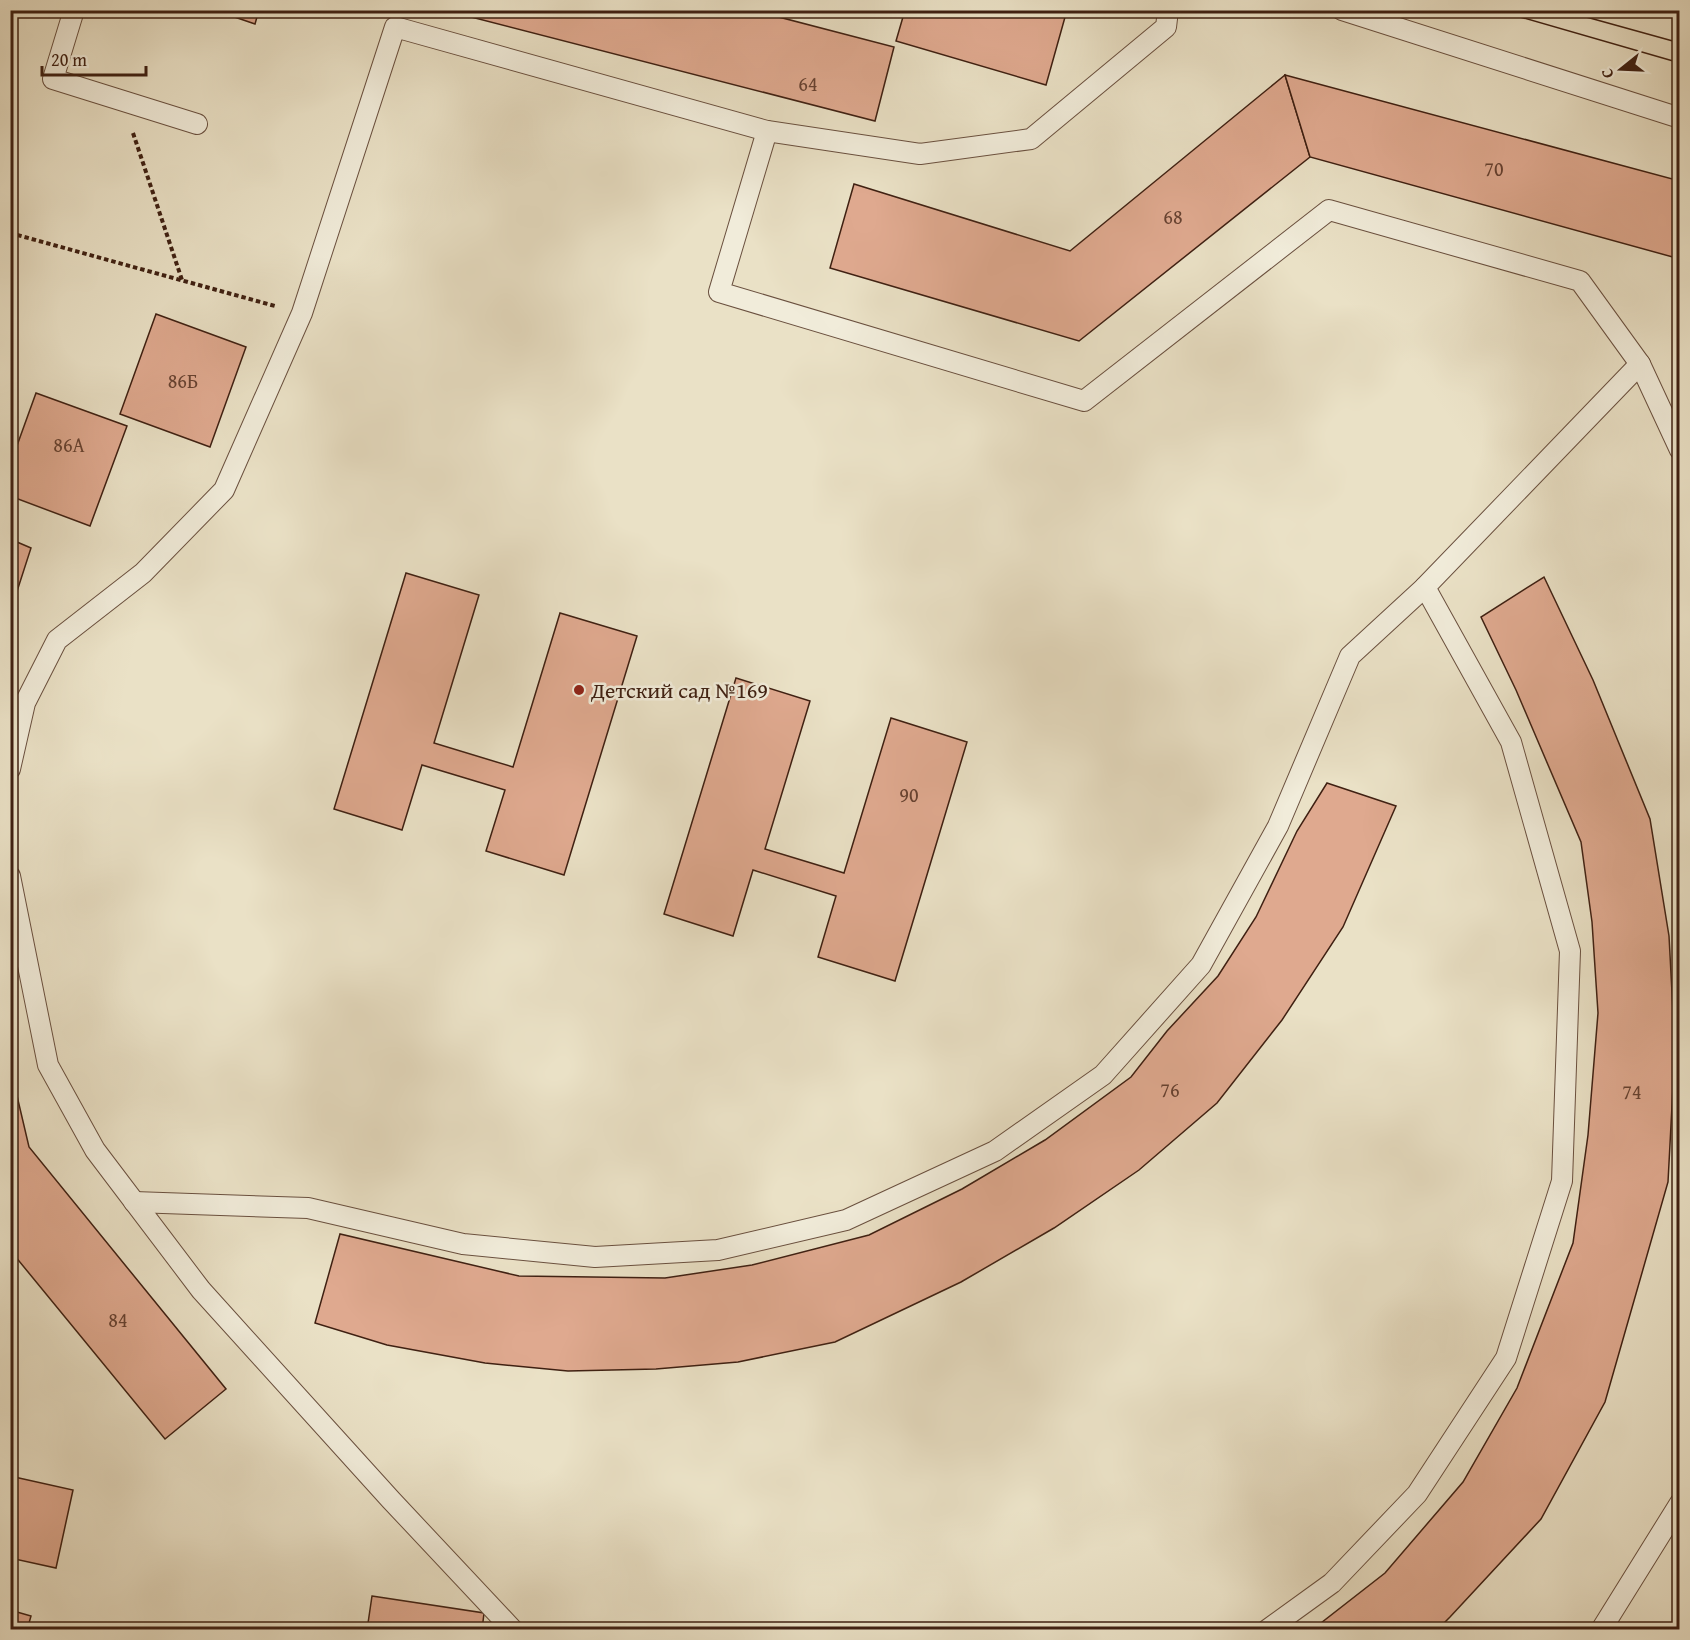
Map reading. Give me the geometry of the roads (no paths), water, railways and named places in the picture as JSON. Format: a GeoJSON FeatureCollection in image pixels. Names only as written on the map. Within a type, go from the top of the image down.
{"type":"FeatureCollection","features":[{"type":"Feature","properties":{"kind":"lane"},"geometry":{"type":"LineString","coordinates":[[74,10],[53,80],[197,124]]}},
{"type":"Feature","properties":{"kind":"lane"},"geometry":{"type":"LineString","coordinates":[[10,769],[25,703],[57,640],[143,573],[224,490],[302,313],[395,27],[767,130],[920,154],[1031,139],[1166,27],[1168,10]]}},
{"type":"Feature","properties":{"kind":"lane"},"geometry":{"type":"LineString","coordinates":[[1342,10],[1680,118]]}},
{"type":"Feature","properties":{"kind":"lane"},"geometry":{"type":"LineString","coordinates":[[767,130],[719,291],[1084,400],[1329,210],[1580,281],[1640,364],[1680,450]]}},
{"type":"Feature","properties":{"kind":"lane"},"geometry":{"type":"LineString","coordinates":[[134,1202],[308,1208],[463,1244],[595,1257],[718,1250],[846,1220],[995,1151],[1103,1075],[1201,965],[1278,826],[1350,656],[1425,587],[1640,364]]}},
{"type":"Feature","properties":{"kind":"lane"},"geometry":{"type":"LineString","coordinates":[[1267,1629],[1332,1583],[1417,1494],[1506,1358],[1562,1181],[1570,951],[1511,742],[1425,587]]}},
{"type":"Feature","properties":{"kind":"lane"},"geometry":{"type":"LineString","coordinates":[[10,876],[48,1065],[95,1150],[201,1290],[391,1500],[513,1629]]}},
{"type":"Feature","properties":{"kind":"lane"},"geometry":{"type":"LineString","coordinates":[[1601,1629],[1680,1503]]}},
{"type":"Feature","properties":{"kind":"tram line"},"geometry":{"type":"LineString","coordinates":[[1496,10],[1680,63]]}},
{"type":"Feature","properties":{"kind":"tram line"},"geometry":{"type":"LineString","coordinates":[[1561,10],[1680,43]]}},
{"type":"Feature","properties":{"kind":"place","name":"Детский сад №169"},"geometry":{"type":"Point","coordinates":[579,690]}}]}
